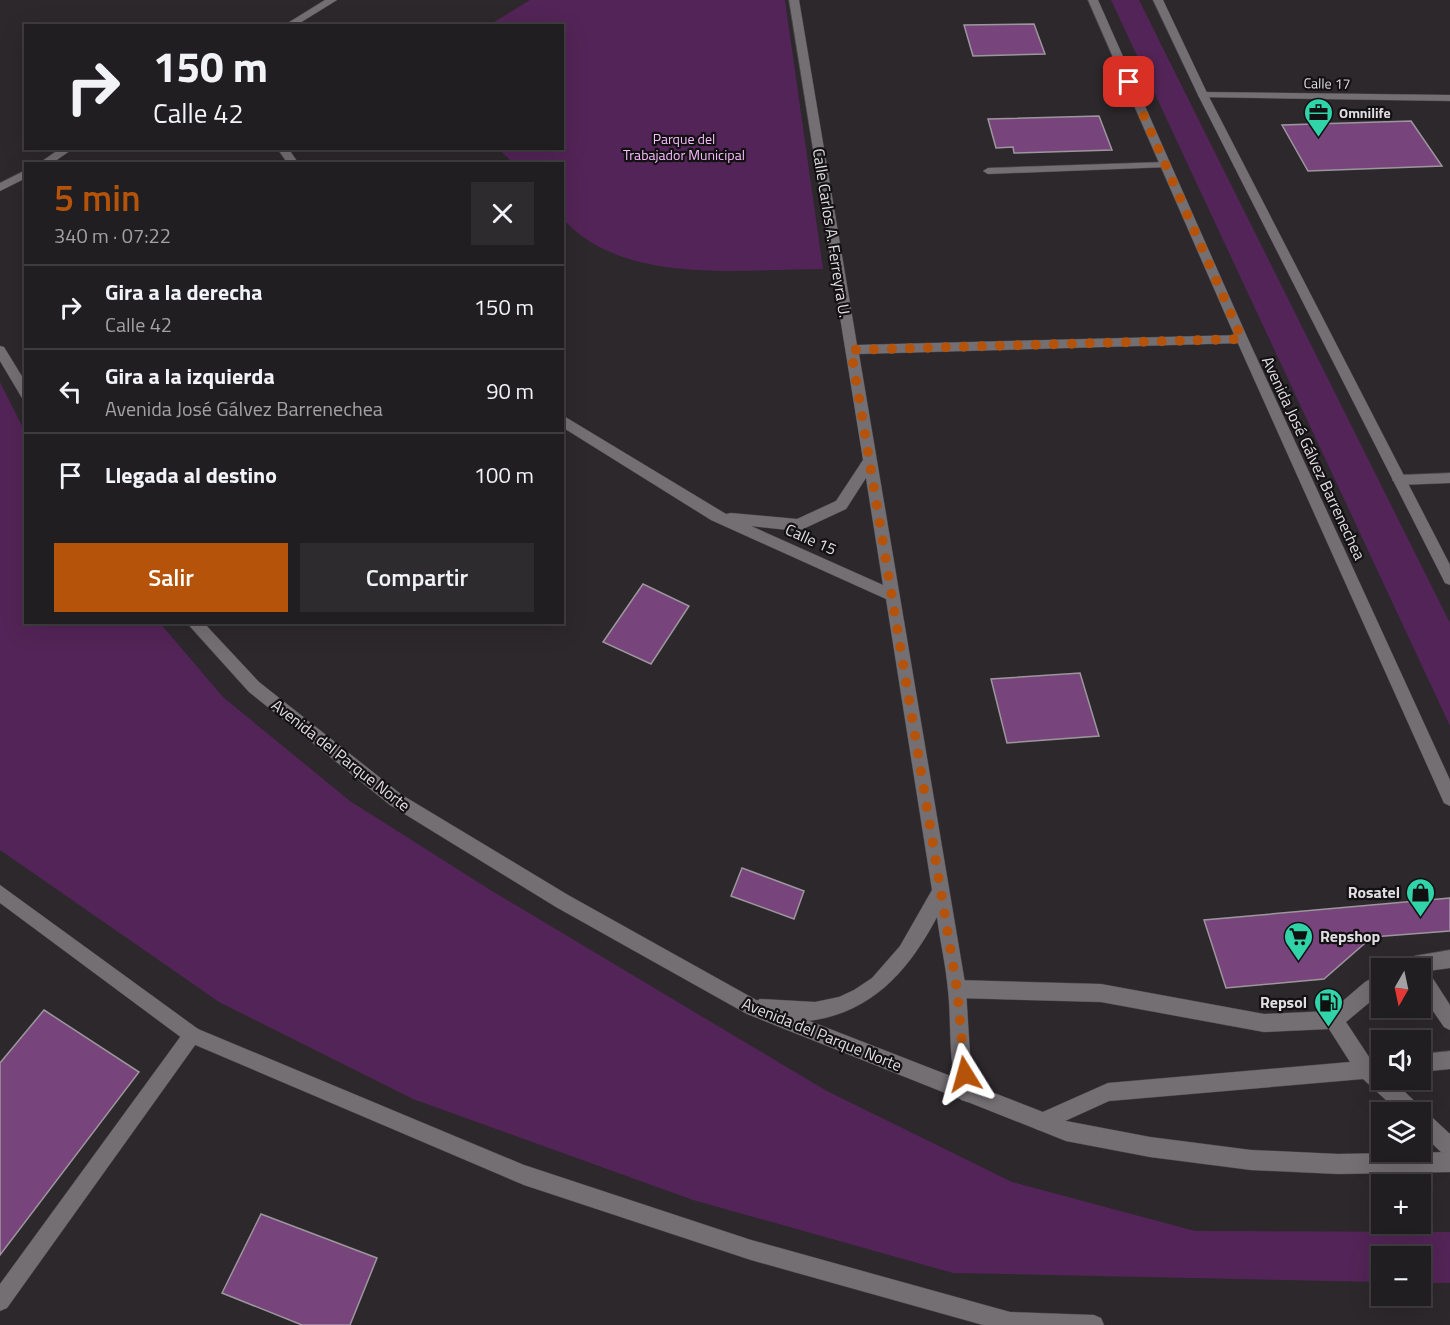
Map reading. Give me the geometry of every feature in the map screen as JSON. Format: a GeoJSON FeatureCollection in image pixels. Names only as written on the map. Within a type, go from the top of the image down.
{"type":"FeatureCollection","features":[{"type":"Feature","properties":{"kind":"main road"},"geometry":{"type":"LineString","coordinates":[[290,24],[332,0]]}},
{"type":"Feature","properties":{"kind":"main road","name":"Calle Carlos A. Ferreyra U."},"geometry":{"type":"LineString","coordinates":[[794,0],[957,989],[962,1055],[969,1093]]}},
{"type":"Feature","properties":{"kind":"main road","name":"Avenida José Gálvez Barrenechea"},"geometry":{"type":"LineString","coordinates":[[1093,0],[1242,339],[1450,798]]}},
{"type":"Feature","properties":{"kind":"main road"},"geometry":{"type":"LineString","coordinates":[[1158,0],[1203,95],[1450,579]]}},
{"type":"Feature","properties":{"kind":"main road","name":"Calle 17"},"geometry":{"type":"LineString","coordinates":[[1203,95],[1450,98]]}},
{"type":"Feature","properties":{"kind":"main road"},"geometry":{"type":"LineString","coordinates":[[46,162],[66,150]]}},
{"type":"Feature","properties":{"kind":"main road"},"geometry":{"type":"LineString","coordinates":[[988,171],[1165,165]]}},
{"type":"Feature","properties":{"kind":"main road"},"geometry":{"type":"LineString","coordinates":[[0,188],[24,174]]}},
{"type":"Feature","properties":{"kind":"main road"},"geometry":{"type":"LineString","coordinates":[[851,350],[1242,339]]}},
{"type":"Feature","properties":{"kind":"main road"},"geometry":{"type":"LineString","coordinates":[[0,350],[24,392]]}},
{"type":"Feature","properties":{"kind":"main road","name":"Calle 15"},"geometry":{"type":"LineString","coordinates":[[564,421],[716,516],[891,595]]}},
{"type":"Feature","properties":{"kind":"main road","name":"Calle 15"},"geometry":{"type":"LineString","coordinates":[[716,516],[798,525],[841,505],[869,462]]}},
{"type":"Feature","properties":{"kind":"main road"},"geometry":{"type":"LineString","coordinates":[[1399,480],[1450,478]]}},
{"type":"Feature","properties":{"kind":"main road","name":"Avenida del Parque Norte"},"geometry":{"type":"LineString","coordinates":[[195,624],[254,687],[396,800],[562,901],[753,1008],[1066,1131],[1150,1147],[1251,1160],[1338,1164],[1450,1162]]}},
{"type":"Feature","properties":{"kind":"main road"},"geometry":{"type":"LineString","coordinates":[[0,892],[192,1035],[524,1175],[751,1250],[1010,1323],[1094,1325]]}},
{"type":"Feature","properties":{"kind":"main road"},"geometry":{"type":"LineString","coordinates":[[753,1008],[814,1011],[841,1004],[867,993],[893,972],[911,948],[940,892]]}},
{"type":"Feature","properties":{"kind":"main road"},"geometry":{"type":"LineString","coordinates":[[1431,964],[1450,959]]}},
{"type":"Feature","properties":{"kind":"main road"},"geometry":{"type":"LineString","coordinates":[[957,989],[1101,993],[1264,1023],[1334,1020],[1371,988]]}},
{"type":"Feature","properties":{"kind":"main road"},"geometry":{"type":"LineString","coordinates":[[1431,993],[1450,1021]]}},
{"type":"Feature","properties":{"kind":"main road"},"geometry":{"type":"LineString","coordinates":[[1334,1020],[1371,1064]]}},
{"type":"Feature","properties":{"kind":"main road"},"geometry":{"type":"LineString","coordinates":[[0,1301],[192,1035]]}},
{"type":"Feature","properties":{"kind":"main road"},"geometry":{"type":"LineString","coordinates":[[1431,1062],[1450,1060]]}},
{"type":"Feature","properties":{"kind":"main road"},"geometry":{"type":"LineString","coordinates":[[1043,1122],[1108,1092],[1371,1068]]}},
{"type":"Feature","properties":{"kind":"main road"},"geometry":{"type":"LineString","coordinates":[[1394,1090],[1404,1102]]}},
{"type":"Feature","properties":{"kind":"main road"},"geometry":{"type":"LineString","coordinates":[[1431,1129],[1450,1147]]}},
{"type":"Feature","properties":{"kind":"green space","name":"Parque del Trabajador Municipal"},"geometry":{"type":"Polygon","coordinates":[[[530,0],[785,0],[823,269],[721,271],[685,269],[650,264],[617,255],[588,240],[564,220],[564,162],[512,162],[500,150],[564,150],[564,24],[491,24],[530,0]]]}},
{"type":"Feature","properties":{"kind":"green space"},"geometry":{"type":"Polygon","coordinates":[[[1111,0],[1139,0],[1450,623],[1450,726],[1111,0]]]}},
{"type":"Feature","properties":{"kind":"green space"},"geometry":{"type":"Polygon","coordinates":[[[0,382],[24,430],[24,624],[161,624],[223,697],[350,801],[492,891],[825,1090],[1012,1182],[1195,1231],[1371,1232],[1371,1234],[1450,1232],[1450,1283],[1431,1283],[1431,1246],[1371,1246],[1371,1282],[953,1273],[693,1200],[413,1099],[219,1002],[0,850],[0,382]]]}},
{"type":"Feature","properties":{"kind":"building"},"geometry":{"type":"Polygon","coordinates":[[[1034,24],[1045,54],[973,56],[964,25],[1034,24]]]}},
{"type":"Feature","properties":{"kind":"building"},"geometry":{"type":"Polygon","coordinates":[[[1099,116],[1112,150],[1014,153],[1013,147],[996,148],[988,119],[1099,116]]]}},
{"type":"Feature","properties":{"kind":"building","name":"Omnilife"},"geometry":{"type":"Polygon","coordinates":[[[1411,121],[1442,166],[1308,171],[1282,125],[1411,121]]]}},
{"type":"Feature","properties":{"kind":"building"},"geometry":{"type":"Polygon","coordinates":[[[643,584],[689,606],[651,664],[603,642],[643,584]]]}},
{"type":"Feature","properties":{"kind":"building"},"geometry":{"type":"Polygon","coordinates":[[[1080,673],[1099,736],[1007,743],[991,679],[1080,673]]]}},
{"type":"Feature","properties":{"kind":"building"},"geometry":{"type":"Polygon","coordinates":[[[742,868],[804,891],[794,919],[731,896],[742,868]]]}},
{"type":"Feature","properties":{"kind":"building"},"geometry":{"type":"Polygon","coordinates":[[[1450,898],[1450,931],[1372,937],[1324,979],[1226,988],[1204,920],[1450,898]]]}},
{"type":"Feature","properties":{"kind":"building"},"geometry":{"type":"Polygon","coordinates":[[[44,1010],[139,1072],[0,1255],[0,1063],[44,1010]]]}},
{"type":"Feature","properties":{"kind":"building"},"geometry":{"type":"Polygon","coordinates":[[[261,1214],[377,1258],[350,1325],[302,1325],[222,1293],[261,1214]]]}},
{"type":"Feature","properties":{"kind":"place","name":"Omnilife"},"geometry":{"type":"Point","coordinates":[1318,138]}},
{"type":"Feature","properties":{"kind":"place","name":"Rosatel"},"geometry":{"type":"Point","coordinates":[1421,918]}},
{"type":"Feature","properties":{"kind":"place","name":"Repshop"},"geometry":{"type":"Point","coordinates":[1299,962]}},
{"type":"Feature","properties":{"kind":"place","name":"Repsol"},"geometry":{"type":"Point","coordinates":[1328,1028]}},
{"type":"Feature","properties":{"kind":"route"},"geometry":{"type":"LineString","coordinates":[[965,1074],[957,989],[851,350],[1242,339],[1129,82]]}}]}
